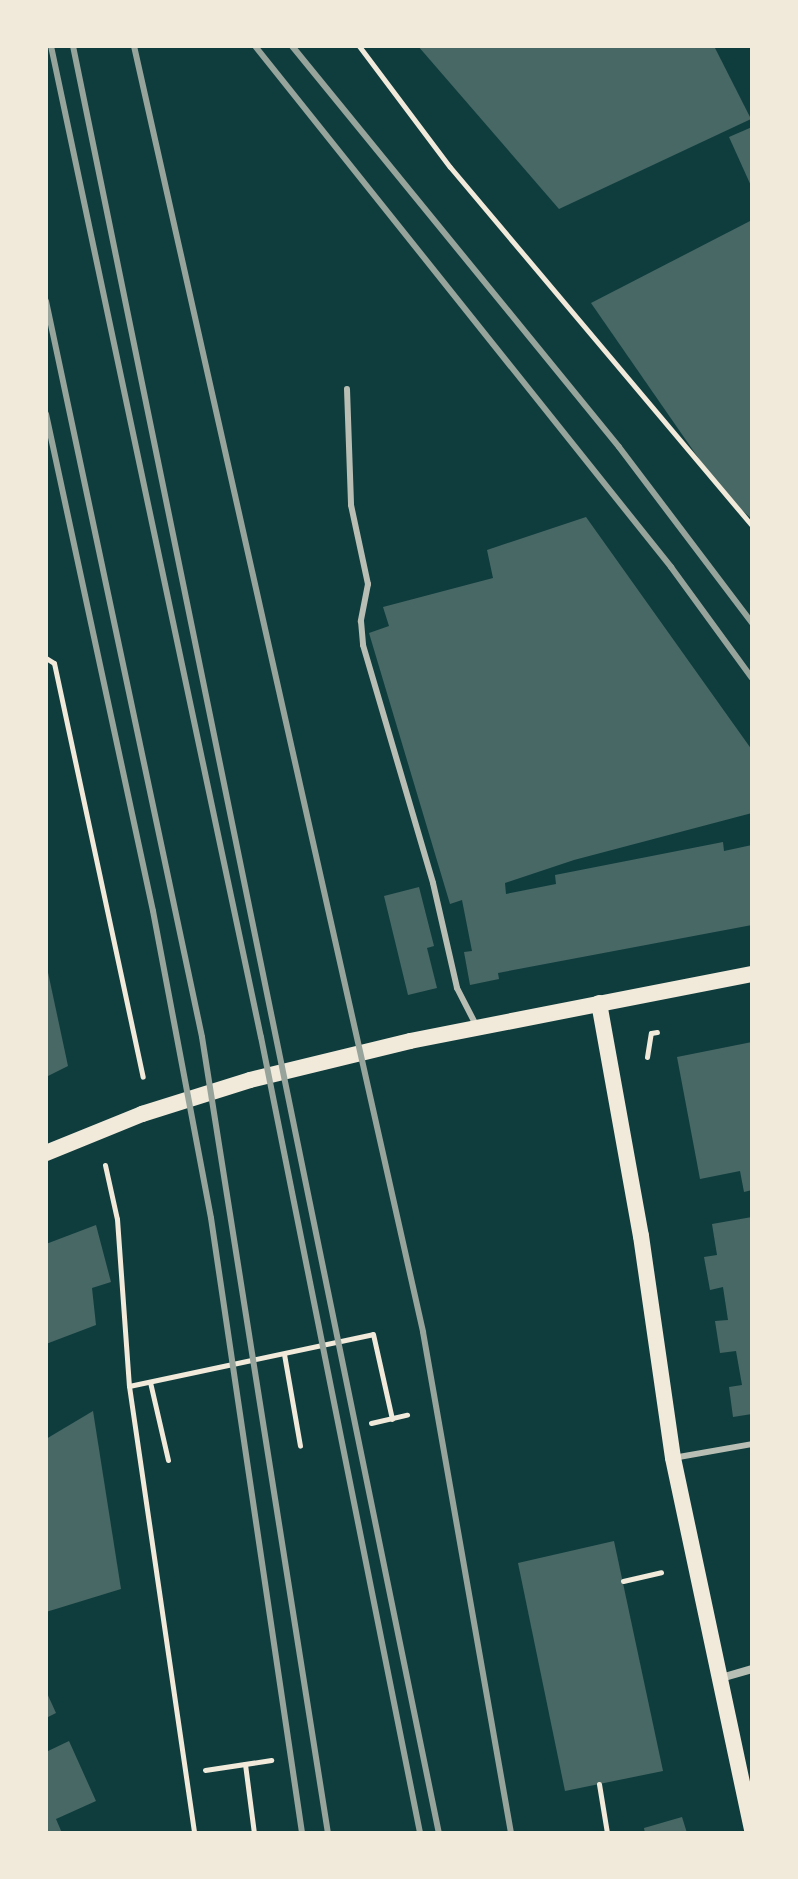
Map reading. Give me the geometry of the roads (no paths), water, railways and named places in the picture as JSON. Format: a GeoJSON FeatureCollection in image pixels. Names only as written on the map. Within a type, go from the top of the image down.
{"type":"FeatureCollection","features":[{"type":"Feature","properties":{"kind":"main road"},"geometry":{"type":"LineString","coordinates":[[46,1153],[142,1114],[250,1080],[410,1041],[752,974]]}},
{"type":"Feature","properties":{"kind":"main road"},"geometry":{"type":"LineString","coordinates":[[599,1003],[673,1458],[752,1830]]}},
{"type":"Feature","properties":{"kind":"street"},"geometry":{"type":"LineString","coordinates":[[721,1678],[752,1669]]}},
{"type":"Feature","properties":{"kind":"lane"},"geometry":{"type":"LineString","coordinates":[[347,389],[351,505],[368,584],[361,621],[363,645],[433,883],[457,988],[478,1028]]}},
{"type":"Feature","properties":{"kind":"lane"},"geometry":{"type":"LineString","coordinates":[[673,1458],[752,1444]]}},
{"type":"Feature","properties":{"kind":"railway"},"geometry":{"type":"LineString","coordinates":[[51,46],[261,1037],[420,1833]]}},
{"type":"Feature","properties":{"kind":"railway"},"geometry":{"type":"LineString","coordinates":[[73,46],[439,1833]]}},
{"type":"Feature","properties":{"kind":"railway"},"geometry":{"type":"LineString","coordinates":[[134,46],[423,1332],[511,1833]]}},
{"type":"Feature","properties":{"kind":"railway"},"geometry":{"type":"LineString","coordinates":[[255,46],[671,567],[752,678]]}},
{"type":"Feature","properties":{"kind":"railway"},"geometry":{"type":"LineString","coordinates":[[292,46],[619,447],[752,623]]}},
{"type":"Feature","properties":{"kind":"railway"},"geometry":{"type":"LineString","coordinates":[[46,301],[202,1037],[328,1833]]}},
{"type":"Feature","properties":{"kind":"railway"},"geometry":{"type":"LineString","coordinates":[[46,414],[153,911],[211,1218],[302,1833]]}}]}
